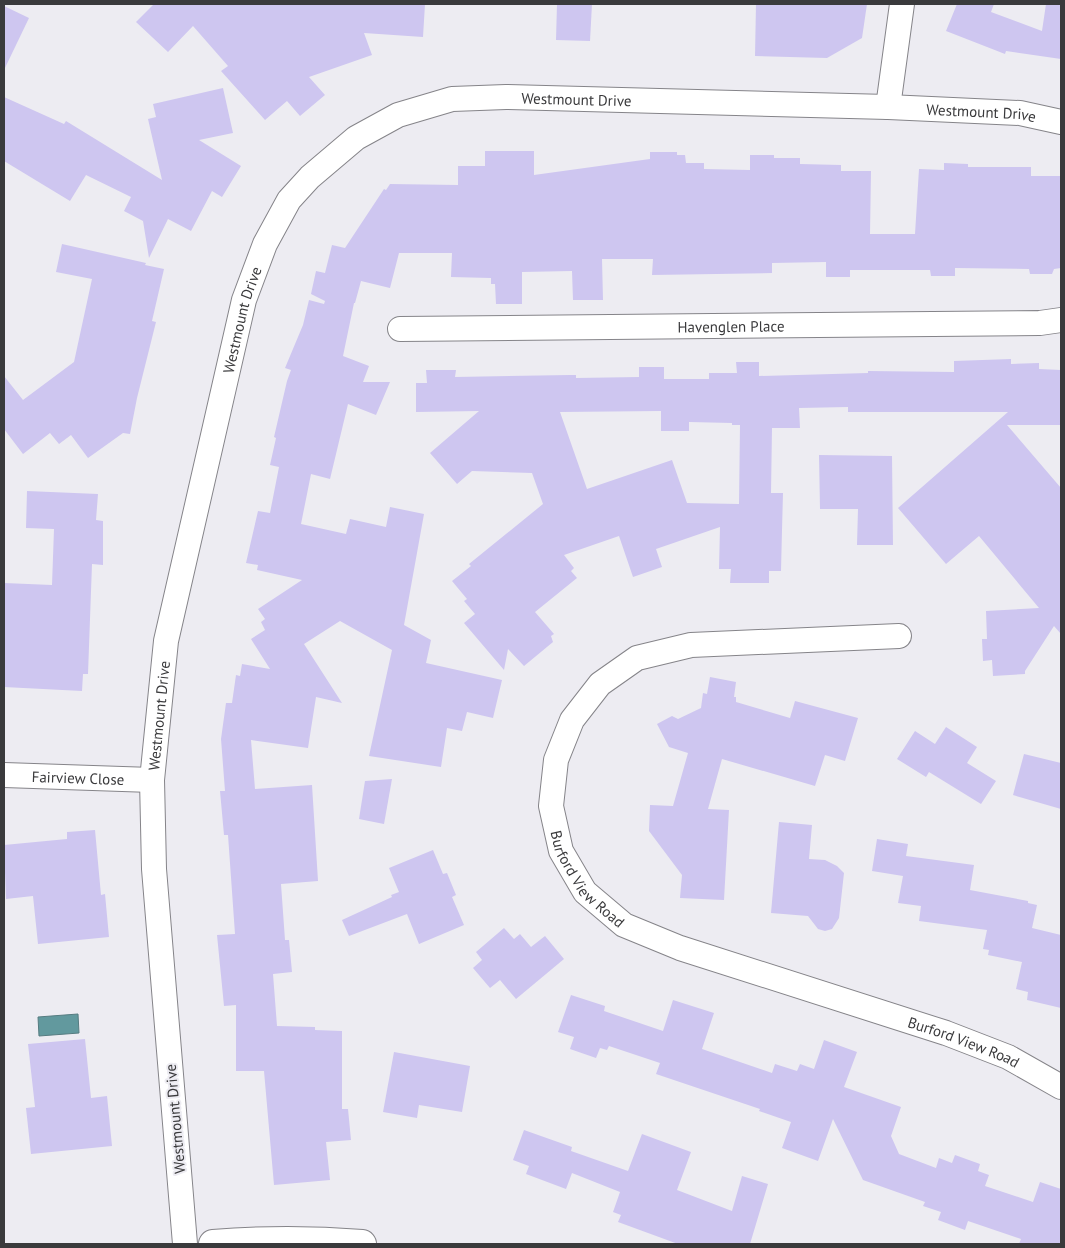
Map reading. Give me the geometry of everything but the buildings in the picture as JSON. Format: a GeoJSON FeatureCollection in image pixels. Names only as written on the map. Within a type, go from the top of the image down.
{"type":"FeatureCollection","features":[{"type":"Feature","properties":{"kind":"street"},"geometry":{"type":"LineString","coordinates":[[888,107],[902,4]]}},
{"type":"Feature","properties":{"kind":"street","name":"Westmount Drive"},"geometry":{"type":"LineString","coordinates":[[185,1244],[154,869],[152,780],[166,641],[244,300],[265,244],[289,200],[310,177],[356,138],[398,115],[452,99],[506,97],[888,107],[1020,113],[1061,122]]}},
{"type":"Feature","properties":{"kind":"street","name":"Havenglen Place"},"geometry":{"type":"LineString","coordinates":[[400,329],[1040,323],[1061,320]]}},
{"type":"Feature","properties":{"kind":"street","name":"Burford View Road"},"geometry":{"type":"LineString","coordinates":[[899,636],[691,644],[637,658],[600,684],[572,720],[556,760],[551,806],[562,851],[585,892],[624,925],[680,948],[946,1033],[1008,1057],[1061,1087]]}},
{"type":"Feature","properties":{"kind":"street","name":"Fairview Close"},"geometry":{"type":"LineString","coordinates":[[4,775],[152,780]]}},
{"type":"Feature","properties":{"kind":"street"},"geometry":{"type":"LineString","coordinates":[[213,1244],[258,1241],[324,1241],[362,1244]]}},
{"type":"Feature","properties":{"kind":"water"},"geometry":{"type":"Polygon","coordinates":[[[78,1014],[79,1033],[39,1036],[38,1017],[78,1014]]]}}]}
